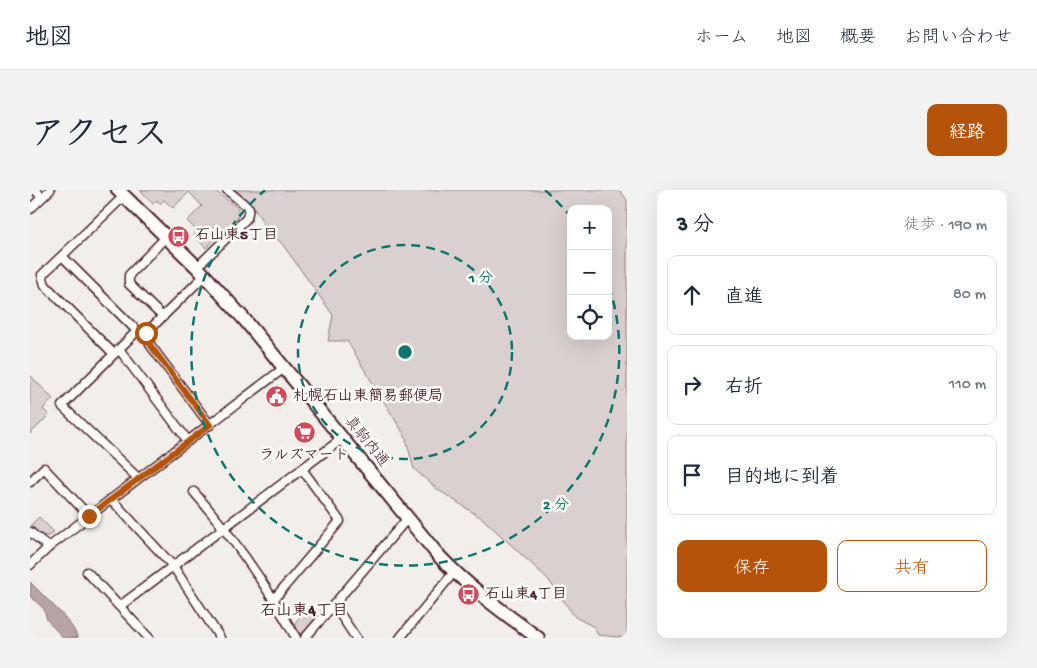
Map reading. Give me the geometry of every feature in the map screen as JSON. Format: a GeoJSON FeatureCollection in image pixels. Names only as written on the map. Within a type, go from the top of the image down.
{"type":"FeatureCollection","features":[{"type":"Feature","properties":{"kind":"highway","name":"真駒内通"},"geometry":{"type":"LineString","coordinates":[[121,193],[201,271],[343,438],[407,519],[454,572],[531,636]]}},
{"type":"Feature","properties":{"kind":"street"},"geometry":{"type":"LineString","coordinates":[[35,190],[42,197]]}},
{"type":"Feature","properties":{"kind":"street"},"geometry":{"type":"LineString","coordinates":[[30,209],[50,190]]}},
{"type":"Feature","properties":{"kind":"street"},"geometry":{"type":"LineString","coordinates":[[146,333],[163,317],[247,218],[249,208],[228,190]]}},
{"type":"Feature","properties":{"kind":"street"},"geometry":{"type":"LineString","coordinates":[[121,193],[42,275],[45,285],[117,352],[188,441]]}},
{"type":"Feature","properties":{"kind":"street"},"geometry":{"type":"LineString","coordinates":[[163,317],[129,284],[128,275],[166,236]]}},
{"type":"Feature","properties":{"kind":"street"},"geometry":{"type":"LineString","coordinates":[[62,256],[137,331],[146,333]]}},
{"type":"Feature","properties":{"kind":"street"},"geometry":{"type":"LineString","coordinates":[[137,331],[62,406],[138,478]]}},
{"type":"Feature","properties":{"kind":"street"},"geometry":{"type":"LineString","coordinates":[[146,333],[151,346],[210,425]]}},
{"type":"Feature","properties":{"kind":"street"},"geometry":{"type":"LineString","coordinates":[[30,565],[46,549],[284,368]]}},
{"type":"Feature","properties":{"kind":"street"},"geometry":{"type":"LineString","coordinates":[[120,606],[343,438]]}},
{"type":"Feature","properties":{"kind":"street"},"geometry":{"type":"LineString","coordinates":[[30,482],[44,468],[89,516]]}},
{"type":"Feature","properties":{"kind":"street"},"geometry":{"type":"LineString","coordinates":[[274,599],[340,521],[302,469]]}},
{"type":"Feature","properties":{"kind":"street"},"geometry":{"type":"LineString","coordinates":[[194,492],[224,527],[274,599],[296,638]]}},
{"type":"Feature","properties":{"kind":"street"},"geometry":{"type":"LineString","coordinates":[[111,499],[173,566],[220,638]]}},
{"type":"Feature","properties":{"kind":"street"},"geometry":{"type":"LineString","coordinates":[[305,638],[407,519]]}},
{"type":"Feature","properties":{"kind":"street"},"geometry":{"type":"LineString","coordinates":[[30,532],[46,549]]}},
{"type":"Feature","properties":{"kind":"street"},"geometry":{"type":"LineString","coordinates":[[87,572],[150,638]]}},
{"type":"Feature","properties":{"kind":"street"},"geometry":{"type":"LineString","coordinates":[[400,638],[454,572]]}},
{"type":"Feature","properties":{"kind":"street"},"geometry":{"type":"LineString","coordinates":[[334,605],[356,638]]}},
{"type":"Feature","properties":{"kind":"shaded area"},"geometry":{"type":"Polygon","coordinates":[[[140,190],[214,190],[238,208],[238,217],[206,248],[192,234],[196,230],[187,221],[202,206],[189,192],[173,208],[164,200],[160,204],[157,200],[153,204],[140,190]]]}},
{"type":"Feature","properties":{"kind":"shaded area"},"geometry":{"type":"Polygon","coordinates":[[[234,190],[620,190],[627,200],[627,638],[598,635],[594,627],[575,617],[548,579],[483,519],[437,489],[414,469],[405,436],[347,341],[328,341],[333,315],[283,245],[265,226],[254,207],[234,190]]]}},
{"type":"Feature","properties":{"kind":"shaded area"},"geometry":{"type":"Polygon","coordinates":[[[30,375],[53,399],[43,409],[49,415],[30,434],[30,375]]]}},
{"type":"Feature","properties":{"kind":"shaded area"},"geometry":{"type":"Polygon","coordinates":[[[39,517],[54,532],[48,536],[41,535],[31,525],[39,517]]]}},
{"type":"Feature","properties":{"kind":"shaded area"},"geometry":{"type":"Polygon","coordinates":[[[30,582],[61,613],[78,638],[63,638],[47,620],[44,609],[30,596],[30,582]]]}},
{"type":"Feature","properties":{"kind":"shaded area"},"geometry":{"type":"Polygon","coordinates":[[[307,608],[317,617],[301,635],[294,624],[307,608]]]}},
{"type":"Feature","properties":{"kind":"place","name":"石山東5丁目"},"geometry":{"type":"Point","coordinates":[179,236]}},
{"type":"Feature","properties":{"kind":"place","name":"札幌石山東簡易郵便局"},"geometry":{"type":"Point","coordinates":[277,397]}},
{"type":"Feature","properties":{"kind":"place","name":"ラルズマート"},"geometry":{"type":"Point","coordinates":[304,433]}},
{"type":"Feature","properties":{"kind":"place","name":"石山東4丁目"},"geometry":{"type":"Point","coordinates":[469,595]}},
{"type":"Feature","properties":{"kind":"district","name":"石山東4丁目"},"geometry":{"type":"Point","coordinates":[304,612]}},
{"type":"Feature","properties":{"kind":"route"},"geometry":{"type":"LineString","coordinates":[[89,516],[210,425],[151,346],[146,333]]}}]}
